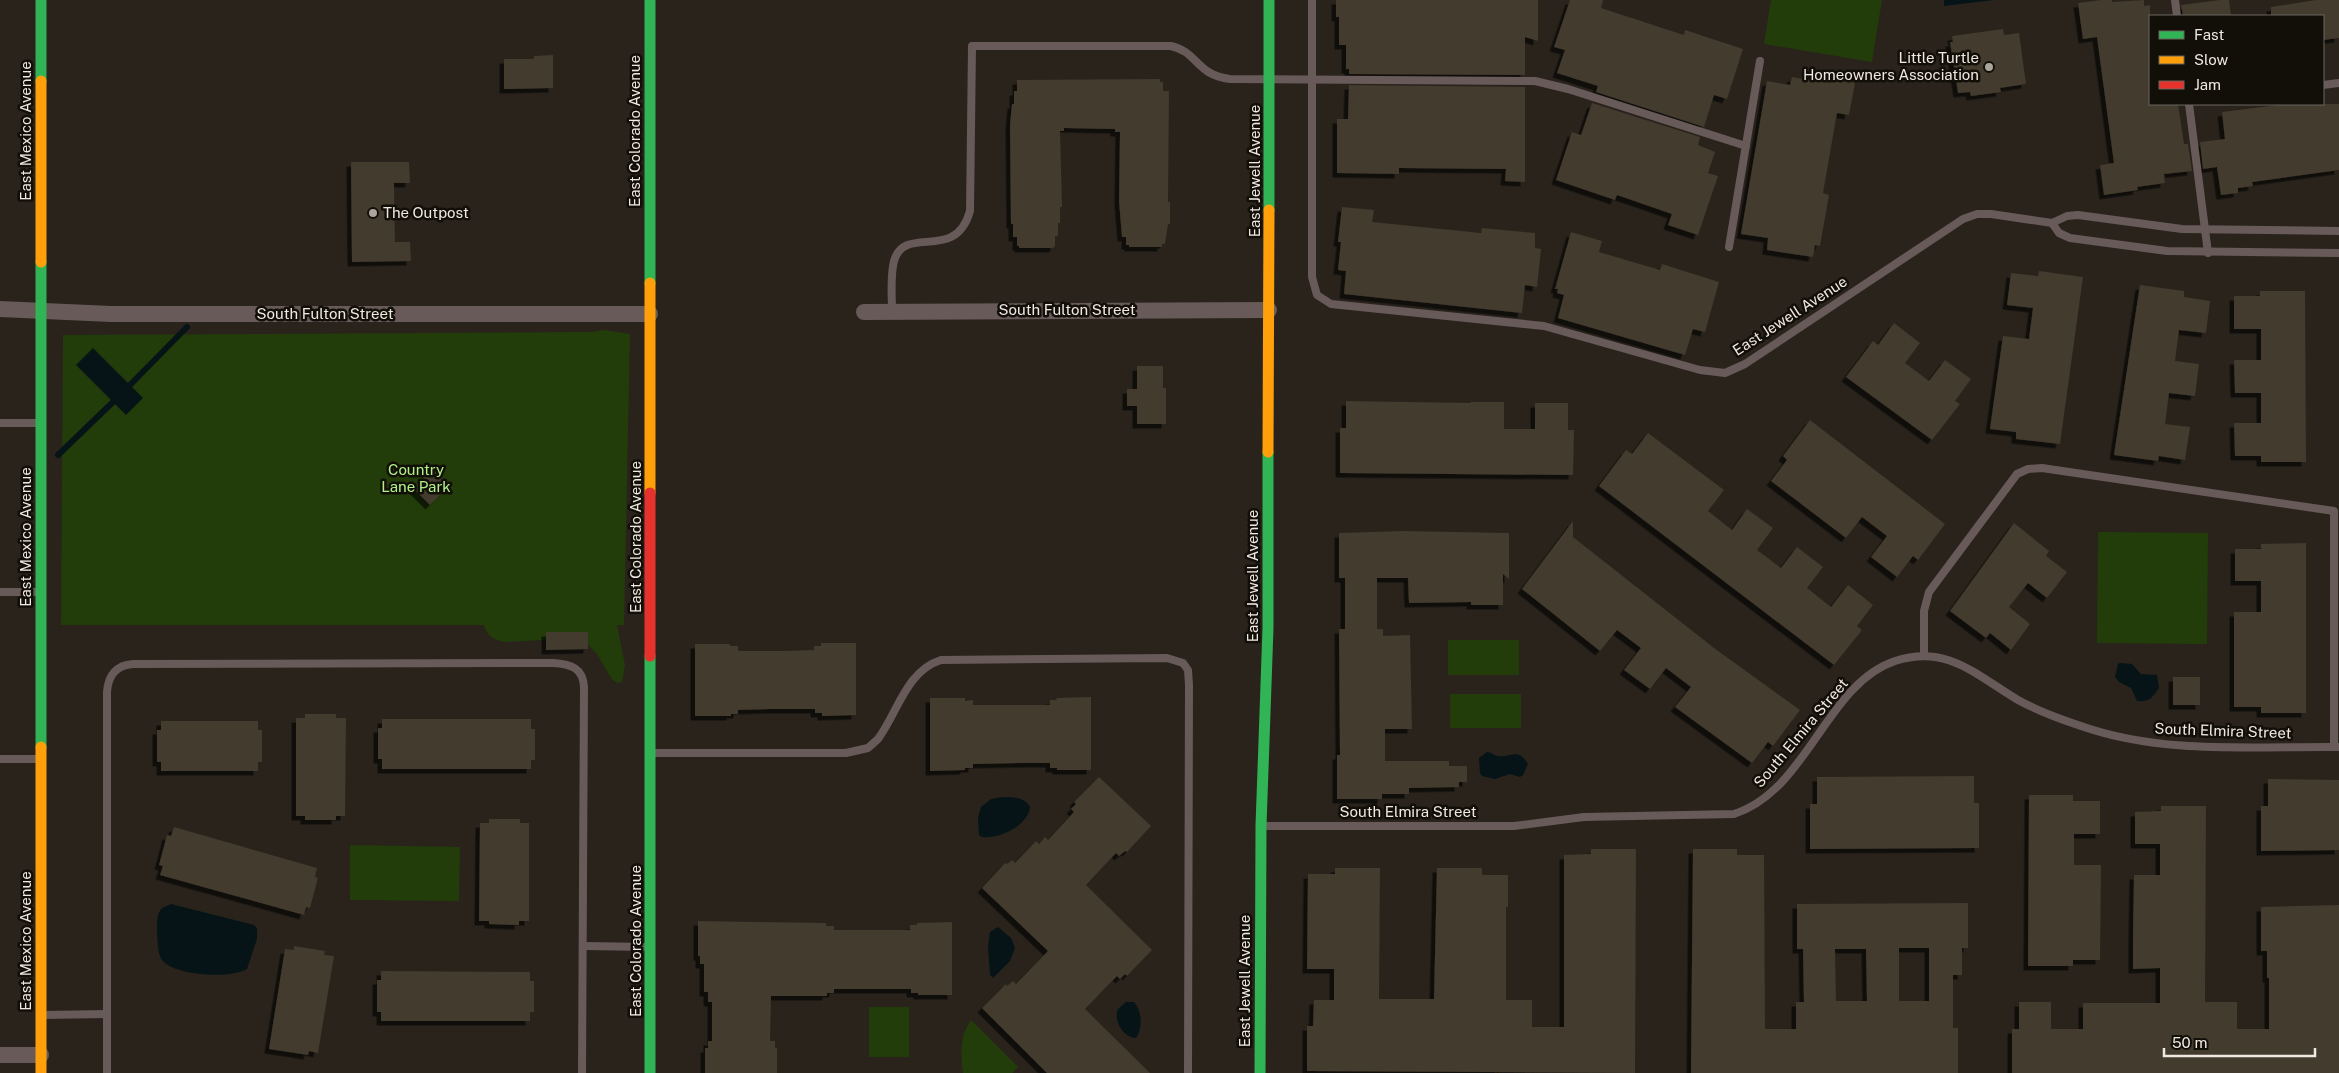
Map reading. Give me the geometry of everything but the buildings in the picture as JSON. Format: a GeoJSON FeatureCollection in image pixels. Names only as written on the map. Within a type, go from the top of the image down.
{"type":"FeatureCollection","features":[{"type":"Feature","properties":{"kind":"street","name":"East Mexico Avenue"},"geometry":{"type":"LineString","coordinates":[[41,0],[41,1073]]}},
{"type":"Feature","properties":{"kind":"street","name":"East Colorado Avenue"},"geometry":{"type":"LineString","coordinates":[[650,0],[650,1073]]}},
{"type":"Feature","properties":{"kind":"street","name":"East Jewell Avenue"},"geometry":{"type":"LineString","coordinates":[[1260,1073],[1261,826],[1268,628],[1269,0]]}},
{"type":"Feature","properties":{"kind":"street","name":"South Fulton Street"},"geometry":{"type":"LineString","coordinates":[[0,309],[111,314],[650,314]]}},
{"type":"Feature","properties":{"kind":"street","name":"South Fulton Street"},"geometry":{"type":"LineString","coordinates":[[864,312],[1270,310]]}},
{"type":"Feature","properties":{"kind":"street"},"geometry":{"type":"LineString","coordinates":[[0,1055],[41,1055]]}},
{"type":"Feature","properties":{"kind":"lane"},"geometry":{"type":"LineString","coordinates":[[1312,0],[1312,78]]}},
{"type":"Feature","properties":{"kind":"lane"},"geometry":{"type":"LineString","coordinates":[[2174,0],[2177,15]]}},
{"type":"Feature","properties":{"kind":"lane"},"geometry":{"type":"LineString","coordinates":[[892,312],[893,269],[898,253],[906,246],[915,243],[954,237],[962,230],[967,221],[970,211],[972,46],[1171,46],[1180,48],[1203,69],[1217,78],[1516,80],[1544,82],[1746,146]]}},
{"type":"Feature","properties":{"kind":"lane"},"geometry":{"type":"LineString","coordinates":[[1729,247],[1760,61]]}},
{"type":"Feature","properties":{"kind":"lane","name":"East Jewell Avenue"},"geometry":{"type":"LineString","coordinates":[[1312,78],[1311,269],[1316,294],[1327,302],[1338,305],[1531,324],[1552,328],[1700,370],[1725,373],[1745,364],[1963,219],[1974,215],[1991,214],[2052,223]]}},
{"type":"Feature","properties":{"kind":"lane"},"geometry":{"type":"LineString","coordinates":[[2324,85],[2339,83]]}},
{"type":"Feature","properties":{"kind":"lane"},"geometry":{"type":"LineString","coordinates":[[2189,105],[2208,253]]}},
{"type":"Feature","properties":{"kind":"lane"},"geometry":{"type":"LineString","coordinates":[[2339,231],[2205,230],[2163,227],[2078,215],[2067,216],[2052,223],[2059,234],[2070,238],[2167,251],[2339,254]]}},
{"type":"Feature","properties":{"kind":"lane"},"geometry":{"type":"LineString","coordinates":[[0,423],[41,424]]}},
{"type":"Feature","properties":{"kind":"lane"},"geometry":{"type":"LineString","coordinates":[[1924,656],[1924,611],[1929,592],[2017,474],[2028,469],[2042,468],[2334,510],[2336,747]]}},
{"type":"Feature","properties":{"kind":"lane"},"geometry":{"type":"LineString","coordinates":[[0,592],[41,592]]}},
{"type":"Feature","properties":{"kind":"lane","name":"South Elmira Street"},"geometry":{"type":"LineString","coordinates":[[1261,826],[1514,826],[1584,817],[1734,814],[1755,806],[1777,788],[1844,702],[1867,676],[1895,661],[1924,656],[1958,663],[2030,706],[2083,727],[2118,737],[2153,743],[2182,745],[2336,747]]}},
{"type":"Feature","properties":{"kind":"lane"},"geometry":{"type":"LineString","coordinates":[[651,753],[826,754],[860,751],[872,745],[878,739],[918,673],[941,660],[1166,658],[1183,662],[1188,670],[1189,685],[1188,1073]]}},
{"type":"Feature","properties":{"kind":"lane"},"geometry":{"type":"LineString","coordinates":[[107,1073],[107,692],[112,674],[117,668],[129,664],[553,663],[573,666],[583,677],[582,1073]]}},
{"type":"Feature","properties":{"kind":"lane"},"geometry":{"type":"LineString","coordinates":[[0,759],[42,759]]}},
{"type":"Feature","properties":{"kind":"lane"},"geometry":{"type":"LineString","coordinates":[[583,946],[651,947]]}},
{"type":"Feature","properties":{"kind":"lane"},"geometry":{"type":"LineString","coordinates":[[41,1015],[107,1014]]}},
{"type":"Feature","properties":{"kind":"green space"},"geometry":{"type":"Polygon","coordinates":[[[1771,0],[1882,0],[1872,62],[1764,44],[1771,0]]]}},
{"type":"Feature","properties":{"kind":"green space","name":"Country Lane Park"},"geometry":{"type":"Polygon","coordinates":[[[604,330],[630,334],[624,625],[617,625],[625,665],[622,682],[617,683],[611,678],[597,654],[582,638],[505,642],[492,637],[484,625],[61,625],[63,335],[592,332],[604,330]]]}},
{"type":"Feature","properties":{"kind":"green space"},"geometry":{"type":"Polygon","coordinates":[[[2098,532],[2208,533],[2207,644],[2097,643],[2098,532]]]}},
{"type":"Feature","properties":{"kind":"green space"},"geometry":{"type":"Polygon","coordinates":[[[1448,640],[1519,640],[1519,675],[1448,675],[1448,640]]]}},
{"type":"Feature","properties":{"kind":"green space"},"geometry":{"type":"Polygon","coordinates":[[[1450,694],[1521,694],[1521,728],[1450,728],[1450,694]]]}},
{"type":"Feature","properties":{"kind":"green space"},"geometry":{"type":"Polygon","coordinates":[[[350,845],[460,847],[459,901],[350,900],[350,845]]]}},
{"type":"Feature","properties":{"kind":"green space"},"geometry":{"type":"Polygon","coordinates":[[[869,1007],[909,1007],[909,1057],[869,1057],[869,1007]]]}},
{"type":"Feature","properties":{"kind":"green space"},"geometry":{"type":"Polygon","coordinates":[[[971,1020],[1018,1067],[1012,1073],[963,1073],[961,1052],[964,1033],[971,1020]]]}},
{"type":"Feature","properties":{"kind":"shaded area"},"geometry":{"type":"Polygon","coordinates":[[[1944,0],[1994,0],[1944,6],[1944,0]]]}},
{"type":"Feature","properties":{"kind":"shaded area"},"geometry":{"type":"Polygon","coordinates":[[[93,348],[143,398],[126,415],[76,365],[93,348]]]}},
{"type":"Feature","properties":{"kind":"shaded area"},"geometry":{"type":"Polygon","coordinates":[[[2118,664],[2132,664],[2141,674],[2157,675],[2159,688],[2152,697],[2145,701],[2137,701],[2131,688],[2119,682],[2115,677],[2118,664]]]}},
{"type":"Feature","properties":{"kind":"shaded area"},"geometry":{"type":"Polygon","coordinates":[[[1487,752],[1498,756],[1514,754],[1521,756],[1528,764],[1523,775],[1520,777],[1510,774],[1495,779],[1482,776],[1479,758],[1487,752]]]}},
{"type":"Feature","properties":{"kind":"shaded area"},"geometry":{"type":"Polygon","coordinates":[[[1003,797],[1025,801],[1030,807],[1028,814],[1012,830],[996,836],[982,837],[979,835],[978,817],[981,807],[991,799],[1003,797]]]}},
{"type":"Feature","properties":{"kind":"shaded area"},"geometry":{"type":"Polygon","coordinates":[[[171,904],[254,925],[257,928],[257,939],[247,969],[216,975],[190,973],[178,970],[162,960],[158,947],[158,917],[162,908],[171,904]]]}},
{"type":"Feature","properties":{"kind":"shaded area"},"geometry":{"type":"Polygon","coordinates":[[[998,927],[1011,938],[1015,948],[1010,961],[993,978],[990,975],[988,947],[990,932],[998,927]]]}},
{"type":"Feature","properties":{"kind":"shaded area"},"geometry":{"type":"Polygon","coordinates":[[[1126,1002],[1134,1002],[1139,1010],[1141,1025],[1136,1038],[1123,1032],[1118,1023],[1118,1009],[1126,1002]]]}},
{"type":"Feature","properties":{"kind":"waterway"},"geometry":{"type":"LineString","coordinates":[[130,385],[187,327]]}},
{"type":"Feature","properties":{"kind":"waterway"},"geometry":{"type":"LineString","coordinates":[[58,455],[113,402]]}},
{"type":"Feature","properties":{"kind":"traffic: fast"},"geometry":{"type":"LineString","coordinates":[[41,0],[41,81]]}},
{"type":"Feature","properties":{"kind":"traffic: fast"},"geometry":{"type":"LineString","coordinates":[[650,0],[650,283]]}},
{"type":"Feature","properties":{"kind":"traffic: fast"},"geometry":{"type":"LineString","coordinates":[[1269,0],[1269,210]]}},
{"type":"Feature","properties":{"kind":"traffic: fast"},"geometry":{"type":"LineString","coordinates":[[41,262],[41,747]]}},
{"type":"Feature","properties":{"kind":"traffic: fast"},"geometry":{"type":"LineString","coordinates":[[1260,1073],[1261,826],[1268,628],[1268,452]]}},
{"type":"Feature","properties":{"kind":"traffic: fast"},"geometry":{"type":"LineString","coordinates":[[650,656],[650,1073]]}},
{"type":"Feature","properties":{"kind":"traffic: slow"},"geometry":{"type":"LineString","coordinates":[[41,81],[41,262]]}},
{"type":"Feature","properties":{"kind":"traffic: slow"},"geometry":{"type":"LineString","coordinates":[[1268,452],[1269,210]]}},
{"type":"Feature","properties":{"kind":"traffic: slow"},"geometry":{"type":"LineString","coordinates":[[650,283],[650,493]]}},
{"type":"Feature","properties":{"kind":"traffic: slow"},"geometry":{"type":"LineString","coordinates":[[41,747],[41,1073]]}},
{"type":"Feature","properties":{"kind":"traffic: jam"},"geometry":{"type":"LineString","coordinates":[[650,493],[650,656]]}},
{"type":"Feature","properties":{"kind":"place","name":"Little Turtle Homeowners Association"},"geometry":{"type":"Point","coordinates":[1989,67]}},
{"type":"Feature","properties":{"kind":"place","name":"The Outpost"},"geometry":{"type":"Point","coordinates":[373,213]}}]}
